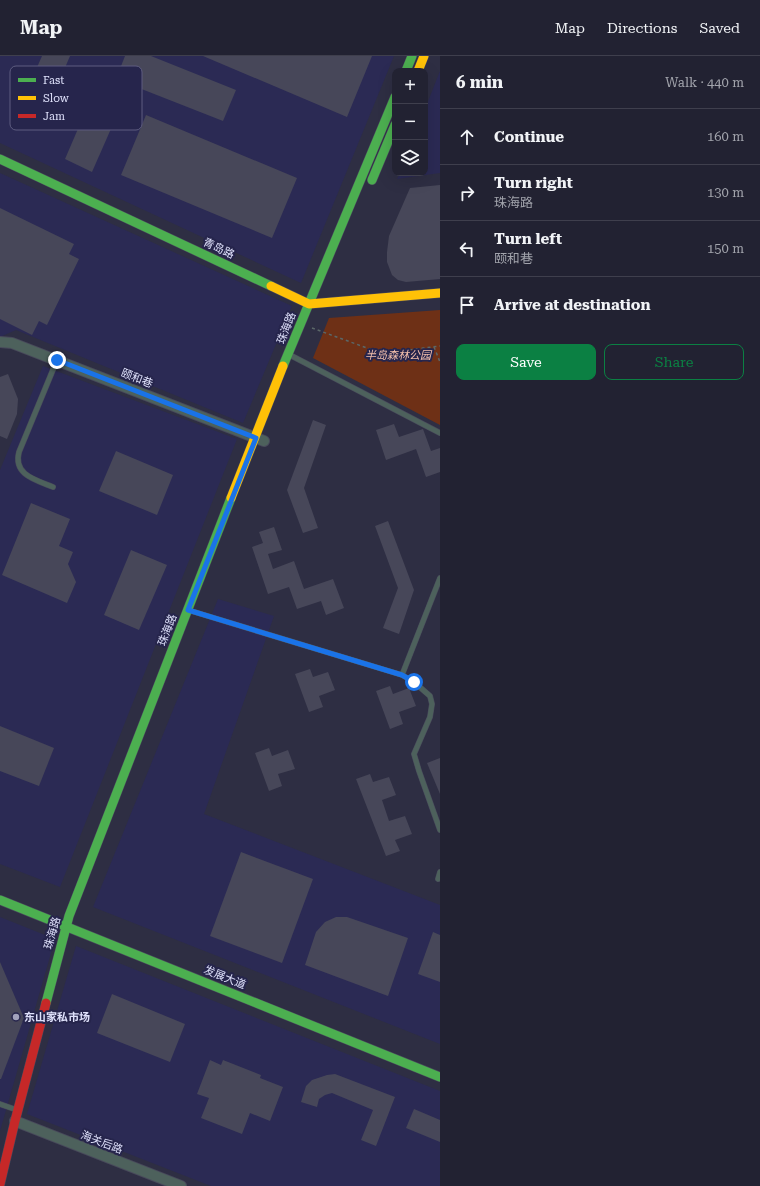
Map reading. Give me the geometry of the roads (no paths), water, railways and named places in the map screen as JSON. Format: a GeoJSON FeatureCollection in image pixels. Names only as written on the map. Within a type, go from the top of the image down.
{"type":"FeatureCollection","features":[{"type":"Feature","properties":{"kind":"main road"},"geometry":{"type":"LineString","coordinates":[[407,68],[412,56]]}},
{"type":"Feature","properties":{"kind":"main road"},"geometry":{"type":"LineString","coordinates":[[419,68],[424,56]]}},
{"type":"Feature","properties":{"kind":"main road","name":"珠海路"},"geometry":{"type":"LineString","coordinates":[[0,1184],[68,927],[68,916],[295,358],[300,324],[392,104]]}},
{"type":"Feature","properties":{"kind":"main road"},"geometry":{"type":"LineString","coordinates":[[368,189],[392,132]]}},
{"type":"Feature","properties":{"kind":"main road","name":"青岛路"},"geometry":{"type":"LineString","coordinates":[[0,159],[309,304]]}},
{"type":"Feature","properties":{"kind":"main road"},"geometry":{"type":"LineString","coordinates":[[309,304],[321,299],[440,293]]}},
{"type":"Feature","properties":{"kind":"main road"},"geometry":{"type":"LineString","coordinates":[[315,315],[321,299]]}},
{"type":"Feature","properties":{"kind":"main road","name":"珠海路"},"geometry":{"type":"LineString","coordinates":[[191,611],[252,469]]}},
{"type":"Feature","properties":{"kind":"main road","name":"发展大道"},"geometry":{"type":"LineString","coordinates":[[0,900],[440,1077]]}},
{"type":"Feature","properties":{"kind":"main road","name":"珠海路"},"geometry":{"type":"LineString","coordinates":[[4,1186],[18,1111],[68,927]]}},
{"type":"Feature","properties":{"kind":"street","name":"颐和巷"},"geometry":{"type":"LineString","coordinates":[[0,342],[12,343],[262,440]]}},
{"type":"Feature","properties":{"kind":"street","name":"海关后路"},"geometry":{"type":"LineString","coordinates":[[17,1122],[181,1186]]}},
{"type":"Feature","properties":{"kind":"lane"},"geometry":{"type":"LineString","coordinates":[[295,358],[440,433]]}},
{"type":"Feature","properties":{"kind":"lane"},"geometry":{"type":"LineString","coordinates":[[53,487],[29,476],[19,468],[17,460],[57,360]]}},
{"type":"Feature","properties":{"kind":"lane"},"geometry":{"type":"LineString","coordinates":[[402,675],[440,578]]}},
{"type":"Feature","properties":{"kind":"lane"},"geometry":{"type":"LineString","coordinates":[[191,611],[402,675],[414,682],[430,696],[432,704],[430,717],[414,754],[440,830]]}},
{"type":"Feature","properties":{"kind":"lane"},"geometry":{"type":"LineString","coordinates":[[438,879],[440,872]]}},
{"type":"Feature","properties":{"kind":"lane"},"geometry":{"type":"LineString","coordinates":[[0,1104],[18,1111]]}},
{"type":"Feature","properties":{"kind":"place","name":"东山家私市场"},"geometry":{"type":"Point","coordinates":[16,1017]}},
{"type":"Feature","properties":{"kind":"park label","name":"半岛森林公园"},"geometry":{"type":"Point","coordinates":[398,355]}}]}
